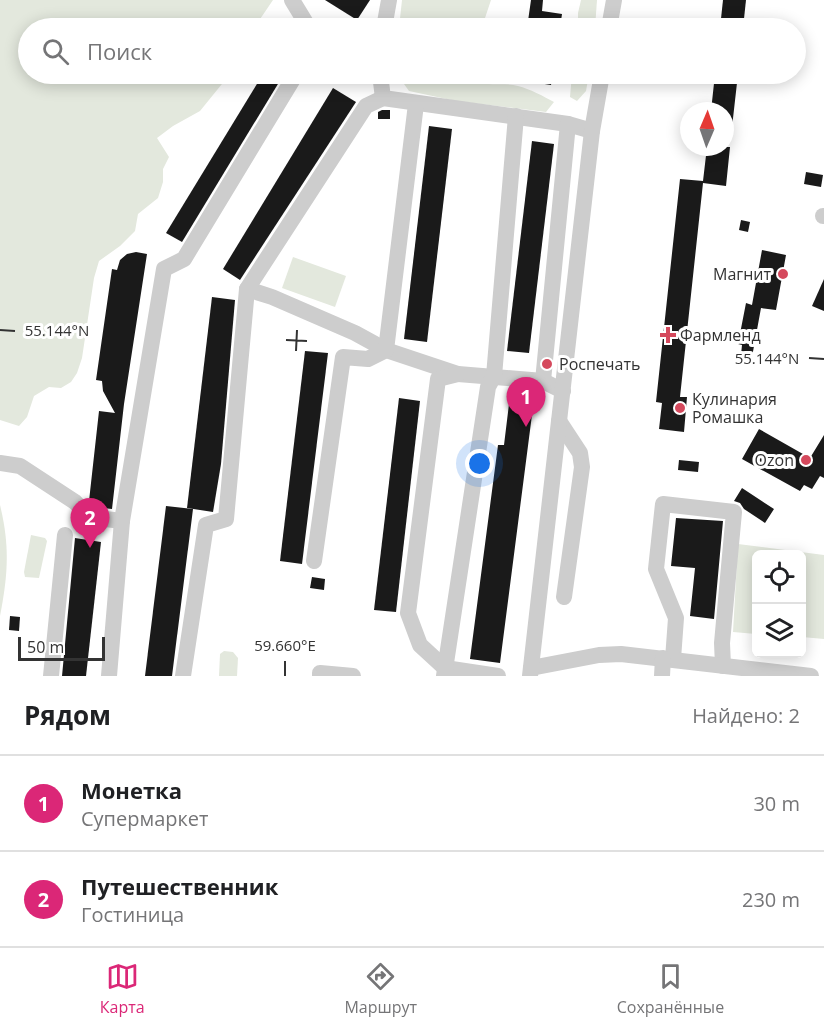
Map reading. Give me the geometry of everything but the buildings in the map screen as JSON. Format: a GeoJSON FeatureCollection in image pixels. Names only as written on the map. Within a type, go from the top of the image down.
{"type":"FeatureCollection","features":[{"type":"Feature","properties":{"kind":"street"},"geometry":{"type":"LineString","coordinates":[[292,0],[303,18]]}},
{"type":"Feature","properties":{"kind":"street"},"geometry":{"type":"LineString","coordinates":[[386,18],[389,0]]}},
{"type":"Feature","properties":{"kind":"street"},"geometry":{"type":"LineString","coordinates":[[611,18],[614,0]]}},
{"type":"Feature","properties":{"kind":"street"},"geometry":{"type":"LineString","coordinates":[[109,676],[122,521],[164,269],[184,259],[290,84]]}},
{"type":"Feature","properties":{"kind":"street"},"geometry":{"type":"LineString","coordinates":[[381,84],[383,98]]}},
{"type":"Feature","properties":{"kind":"street"},"geometry":{"type":"LineString","coordinates":[[600,84],[592,131],[531,672],[600,655],[621,654],[802,675]]}},
{"type":"Feature","properties":{"kind":"street"},"geometry":{"type":"LineString","coordinates":[[183,676],[206,525],[226,519],[247,290],[366,106],[383,98],[568,124],[592,131]]}},
{"type":"Feature","properties":{"kind":"street"},"geometry":{"type":"LineString","coordinates":[[386,350],[416,104]]}},
{"type":"Feature","properties":{"kind":"street"},"geometry":{"type":"LineString","coordinates":[[445,672],[488,387],[494,376],[516,116]]}},
{"type":"Feature","properties":{"kind":"street"},"geometry":{"type":"LineString","coordinates":[[543,381],[568,124]]}},
{"type":"Feature","properties":{"kind":"street"},"geometry":{"type":"LineString","coordinates":[[247,290],[272,297],[356,333],[386,350],[458,374],[543,381],[563,391]]}},
{"type":"Feature","properties":{"kind":"street"},"geometry":{"type":"LineString","coordinates":[[314,561],[343,357],[368,359],[386,350]]}},
{"type":"Feature","properties":{"kind":"street"},"geometry":{"type":"LineString","coordinates":[[458,374],[438,379],[408,613],[420,645],[445,672],[498,676]]}},
{"type":"Feature","properties":{"kind":"street"},"geometry":{"type":"LineString","coordinates":[[559,421],[580,453],[582,467],[564,597]]}},
{"type":"Feature","properties":{"kind":"street"},"geometry":{"type":"LineString","coordinates":[[0,463],[20,466],[75,502],[89,517],[122,521]]}},
{"type":"Feature","properties":{"kind":"street"},"geometry":{"type":"LineString","coordinates":[[662,676],[668,659],[676,618],[656,569],[663,504],[734,512],[722,643],[723,666]]}},
{"type":"Feature","properties":{"kind":"street"},"geometry":{"type":"LineString","coordinates":[[51,676],[65,535]]}},
{"type":"Feature","properties":{"kind":"street"},"geometry":{"type":"LineString","coordinates":[[320,676],[321,673],[353,676]]}},
{"type":"Feature","properties":{"kind":"shaded area"},"geometry":{"type":"Polygon","coordinates":[[[0,0],[273,0],[261,18],[18,18],[18,84],[222,84],[200,111],[157,138],[169,157],[163,169],[163,182],[158,198],[138,214],[135,231],[120,246],[99,261],[94,278],[82,358],[77,373],[71,382],[61,388],[49,387],[34,396],[27,417],[19,426],[0,420],[0,0]]]}},
{"type":"Feature","properties":{"kind":"shaded area"},"geometry":{"type":"Polygon","coordinates":[[[402,0],[491,0],[485,18],[400,18],[402,0]]]}},
{"type":"Feature","properties":{"kind":"shaded area"},"geometry":{"type":"Polygon","coordinates":[[[581,0],[597,0],[596,18],[578,18],[581,0]]]}},
{"type":"Feature","properties":{"kind":"shaded area"},"geometry":{"type":"Polygon","coordinates":[[[404,84],[511,85],[523,87],[554,102],[546,112],[456,101],[409,91],[404,84]]]}},
{"type":"Feature","properties":{"kind":"shaded area"},"geometry":{"type":"Polygon","coordinates":[[[571,84],[587,84],[586,91],[577,101],[570,97],[571,84]]]}},
{"type":"Feature","properties":{"kind":"shaded area"},"geometry":{"type":"Polygon","coordinates":[[[293,257],[346,276],[335,307],[282,288],[293,257]]]}},
{"type":"Feature","properties":{"kind":"shaded area"},"geometry":{"type":"Polygon","coordinates":[[[0,505],[7,560],[0,616],[0,505]]]}},
{"type":"Feature","properties":{"kind":"shaded area"},"geometry":{"type":"Polygon","coordinates":[[[31,535],[45,538],[47,541],[39,578],[25,577],[24,572],[31,535]]]}},
{"type":"Feature","properties":{"kind":"shaded area"},"geometry":{"type":"Polygon","coordinates":[[[738,544],[785,550],[752,550],[752,634],[733,632],[738,544]]]}},
{"type":"Feature","properties":{"kind":"shaded area"},"geometry":{"type":"Polygon","coordinates":[[[806,553],[824,555],[824,639],[806,637],[806,553]]]}},
{"type":"Feature","properties":{"kind":"shaded area"},"geometry":{"type":"Polygon","coordinates":[[[224,651],[233,652],[238,658],[237,676],[219,676],[220,654],[224,651]]]}},
{"type":"Feature","properties":{"kind":"place","name":"Магнит"},"geometry":{"type":"Point","coordinates":[783,274]}},
{"type":"Feature","properties":{"kind":"place","name":"Фармленд"},"geometry":{"type":"Point","coordinates":[668,335]}},
{"type":"Feature","properties":{"kind":"place","name":"Роспечать"},"geometry":{"type":"Point","coordinates":[547,364]}},
{"type":"Feature","properties":{"kind":"place","name":"Кулинария Ромашка"},"geometry":{"type":"Point","coordinates":[680,408]}},
{"type":"Feature","properties":{"kind":"place","name":"Монетка"},"geometry":{"type":"Point","coordinates":[526,427]}},
{"type":"Feature","properties":{"kind":"place","name":"Ozon"},"geometry":{"type":"Point","coordinates":[806,460]}},
{"type":"Feature","properties":{"kind":"place","name":"Путешественник"},"geometry":{"type":"Point","coordinates":[90,548]}}]}
